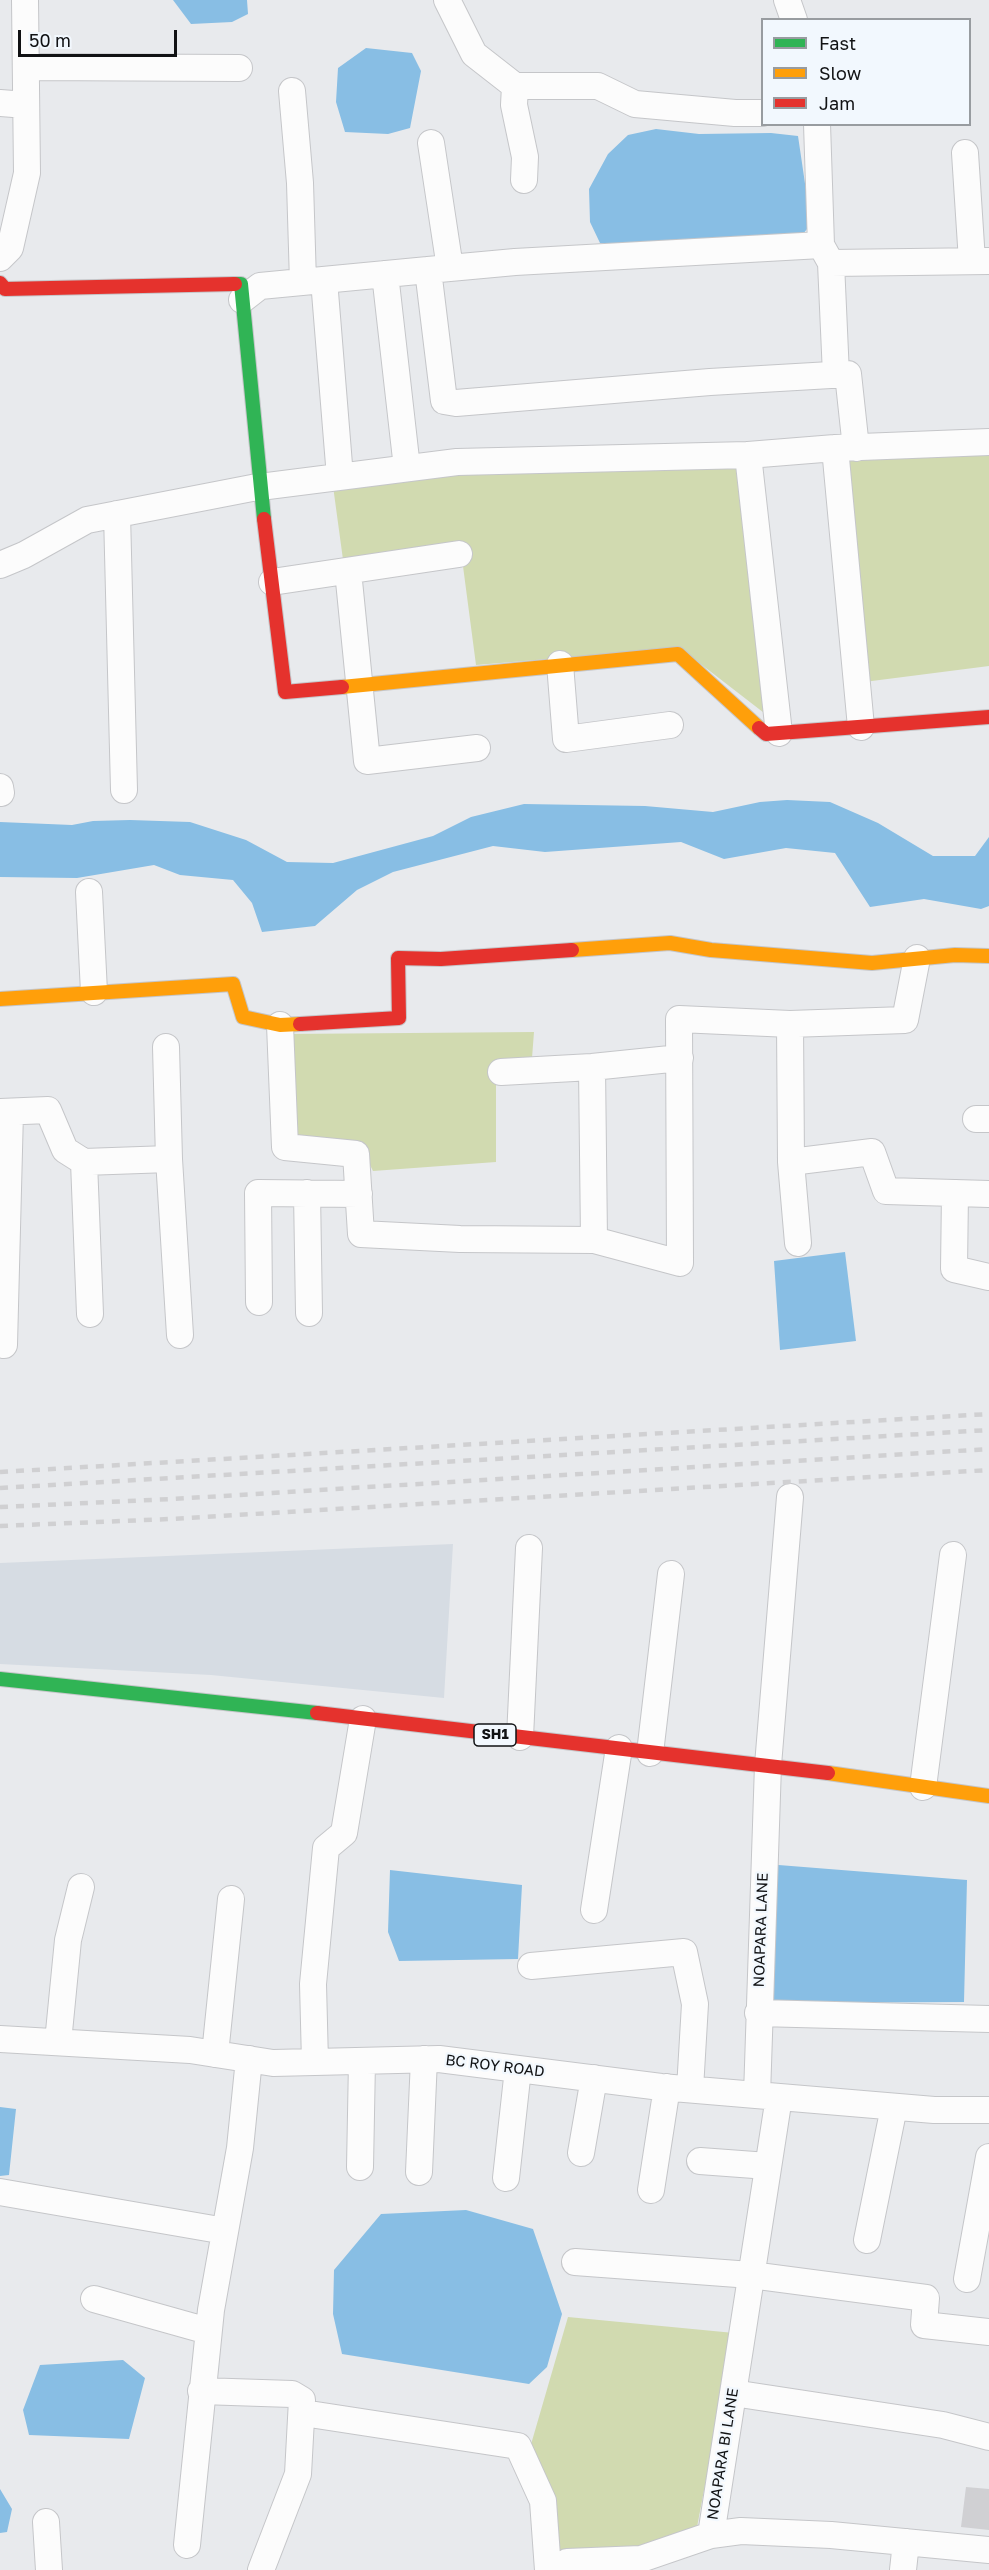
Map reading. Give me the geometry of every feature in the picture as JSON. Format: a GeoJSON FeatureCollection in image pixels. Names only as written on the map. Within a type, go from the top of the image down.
{"type":"FeatureCollection","features":[{"type":"Feature","properties":{"kind":"street"},"geometry":{"type":"LineString","coordinates":[[0,258],[10,248],[27,173],[25,0]]}},
{"type":"Feature","properties":{"kind":"street"},"geometry":{"type":"LineString","coordinates":[[447,0],[474,54],[515,86],[598,86],[635,104],[735,113],[761,113]]}},
{"type":"Feature","properties":{"kind":"street"},"geometry":{"type":"LineString","coordinates":[[787,0],[793,18]]}},
{"type":"Feature","properties":{"kind":"street"},"geometry":{"type":"LineString","coordinates":[[26,67],[239,68]]}},
{"type":"Feature","properties":{"kind":"street"},"geometry":{"type":"LineString","coordinates":[[515,86],[514,105],[525,157],[524,180]]}},
{"type":"Feature","properties":{"kind":"street"},"geometry":{"type":"LineString","coordinates":[[292,91],[300,183],[340,477]]}},
{"type":"Feature","properties":{"kind":"street"},"geometry":{"type":"LineString","coordinates":[[0,103],[26,105]]}},
{"type":"Feature","properties":{"kind":"street"},"geometry":{"type":"LineString","coordinates":[[817,126],[836,375]]}},
{"type":"Feature","properties":{"kind":"street"},"geometry":{"type":"LineString","coordinates":[[431,143],[444,401],[456,403],[710,382],[848,374],[846,448],[861,727]]}},
{"type":"Feature","properties":{"kind":"street"},"geometry":{"type":"LineString","coordinates":[[242,300],[260,286],[515,262],[826,254],[981,261],[965,153]]}},
{"type":"Feature","properties":{"kind":"street"},"geometry":{"type":"LineString","coordinates":[[386,274],[407,468]]}},
{"type":"Feature","properties":{"kind":"street"},"geometry":{"type":"LineString","coordinates":[[0,283],[5,289],[241,284],[260,487],[285,692],[678,654],[766,734],[989,717]]}},
{"type":"Feature","properties":{"kind":"street"},"geometry":{"type":"LineString","coordinates":[[0,565],[24,555],[87,520],[260,487],[407,468],[457,462],[748,455],[989,442]]}},
{"type":"Feature","properties":{"kind":"street"},"geometry":{"type":"LineString","coordinates":[[748,455],[778,733]]}},
{"type":"Feature","properties":{"kind":"street"},"geometry":{"type":"LineString","coordinates":[[117,514],[124,790]]}},
{"type":"Feature","properties":{"kind":"street"},"geometry":{"type":"LineString","coordinates":[[272,582],[459,554]]}},
{"type":"Feature","properties":{"kind":"street"},"geometry":{"type":"LineString","coordinates":[[348,571],[367,761],[477,748]]}},
{"type":"Feature","properties":{"kind":"street"},"geometry":{"type":"LineString","coordinates":[[560,664],[566,738],[670,725]]}},
{"type":"Feature","properties":{"kind":"street"},"geometry":{"type":"LineString","coordinates":[[0,787],[1,793]]}},
{"type":"Feature","properties":{"kind":"street"},"geometry":{"type":"LineString","coordinates":[[89,892],[94,992]]}},
{"type":"Feature","properties":{"kind":"street"},"geometry":{"type":"LineString","coordinates":[[0,999],[233,984],[243,1017],[280,1025],[399,1018],[398,958],[441,959],[670,944],[711,950],[872,963],[955,955],[989,956]]}},
{"type":"Feature","properties":{"kind":"street"},"geometry":{"type":"LineString","coordinates":[[280,1025],[285,1147],[356,1154],[361,1234],[460,1239],[594,1240],[680,1263],[679,1019],[790,1024],[905,1020],[917,958]]}},
{"type":"Feature","properties":{"kind":"street"},"geometry":{"type":"LineString","coordinates":[[790,1024],[791,1162],[798,1243]]}},
{"type":"Feature","properties":{"kind":"street"},"geometry":{"type":"LineString","coordinates":[[166,1047],[169,1159],[180,1335]]}},
{"type":"Feature","properties":{"kind":"street"},"geometry":{"type":"LineString","coordinates":[[501,1072],[592,1067],[680,1058]]}},
{"type":"Feature","properties":{"kind":"street"},"geometry":{"type":"LineString","coordinates":[[592,1067],[594,1240]]}},
{"type":"Feature","properties":{"kind":"street"},"geometry":{"type":"LineString","coordinates":[[4,1345],[5,1112],[48,1110],[65,1150],[84,1162],[169,1159]]}},
{"type":"Feature","properties":{"kind":"street"},"geometry":{"type":"LineString","coordinates":[[791,1162],[873,1152],[886,1191],[989,1194]]}},
{"type":"Feature","properties":{"kind":"street"},"geometry":{"type":"LineString","coordinates":[[84,1162],[90,1314]]}},
{"type":"Feature","properties":{"kind":"street"},"geometry":{"type":"LineString","coordinates":[[307,1193],[309,1313]]}},
{"type":"Feature","properties":{"kind":"street"},"geometry":{"type":"LineString","coordinates":[[955,1193],[954,1269],[989,1277]]}},
{"type":"Feature","properties":{"kind":"street"},"geometry":{"type":"LineString","coordinates":[[259,1302],[258,1194],[358,1194]]}},
{"type":"Feature","properties":{"kind":"street","name":"NOAPARA LANE"},"geometry":{"type":"LineString","coordinates":[[768,2096],[758,2013],[768,1766],[790,1497]]}},
{"type":"Feature","properties":{"kind":"street"},"geometry":{"type":"LineString","coordinates":[[520,1737],[530,1548]]}},
{"type":"Feature","properties":{"kind":"street"},"geometry":{"type":"LineString","coordinates":[[923,1787],[953,1555]]}},
{"type":"Feature","properties":{"kind":"street"},"geometry":{"type":"LineString","coordinates":[[651,1753],[671,1574]]}},
{"type":"Feature","properties":{"kind":"street","name":"SH1"},"geometry":{"type":"LineString","coordinates":[[0,1679],[619,1748],[989,1796]]}},
{"type":"Feature","properties":{"kind":"street"},"geometry":{"type":"LineString","coordinates":[[315,2062],[313,1984],[326,1848],[344,1833],[363,1719]]}},
{"type":"Feature","properties":{"kind":"street"},"geometry":{"type":"LineString","coordinates":[[594,1910],[619,1748]]}},
{"type":"Feature","properties":{"kind":"street"},"geometry":{"type":"LineString","coordinates":[[57,2042],[68,1940],[81,1887]]}},
{"type":"Feature","properties":{"kind":"street"},"geometry":{"type":"LineString","coordinates":[[215,2054],[231,1899]]}},
{"type":"Feature","properties":{"kind":"street"},"geometry":{"type":"LineString","coordinates":[[531,1966],[684,1952],[695,2004],[678,2088],[651,2190]]}},
{"type":"Feature","properties":{"kind":"street"},"geometry":{"type":"LineString","coordinates":[[758,2013],[989,2019]]}},
{"type":"Feature","properties":{"kind":"street","name":"BC ROY ROAD"},"geometry":{"type":"LineString","coordinates":[[0,2039],[215,2054],[273,2063],[424,2059],[678,2088],[934,2110],[989,2110]]}},
{"type":"Feature","properties":{"kind":"street"},"geometry":{"type":"LineString","coordinates":[[419,2172],[424,2059]]}},
{"type":"Feature","properties":{"kind":"street"},"geometry":{"type":"LineString","coordinates":[[187,2544],[208,2331],[240,2148],[249,2060]]}},
{"type":"Feature","properties":{"kind":"street"},"geometry":{"type":"LineString","coordinates":[[360,2167],[362,2061]]}},
{"type":"Feature","properties":{"kind":"street"},"geometry":{"type":"LineString","coordinates":[[506,2178],[518,2069]]}},
{"type":"Feature","properties":{"kind":"street"},"geometry":{"type":"LineString","coordinates":[[582,2153],[594,2078]]}},
{"type":"Feature","properties":{"kind":"street","name":"NOAPARA BI LANE"},"geometry":{"type":"LineString","coordinates":[[768,2096],[768,2166],[711,2535],[741,2531],[906,2542],[953,2558],[989,2550]]}},
{"type":"Feature","properties":{"kind":"street"},"geometry":{"type":"LineString","coordinates":[[867,2240],[894,2107]]}},
{"type":"Feature","properties":{"kind":"street"},"geometry":{"type":"LineString","coordinates":[[967,2279],[982,2233],[989,2157]]}},
{"type":"Feature","properties":{"kind":"street"},"geometry":{"type":"LineString","coordinates":[[700,2161],[768,2166]]}},
{"type":"Feature","properties":{"kind":"street"},"geometry":{"type":"LineString","coordinates":[[0,2192],[225,2231]]}},
{"type":"Feature","properties":{"kind":"street"},"geometry":{"type":"LineString","coordinates":[[575,2262],[751,2275],[926,2298],[924,2325],[989,2332]]}},
{"type":"Feature","properties":{"kind":"street"},"geometry":{"type":"LineString","coordinates":[[94,2299],[208,2331]]}},
{"type":"Feature","properties":{"kind":"street"},"geometry":{"type":"LineString","coordinates":[[201,2391],[292,2394],[302,2400],[303,2413],[297,2474],[261,2570]]}},
{"type":"Feature","properties":{"kind":"street"},"geometry":{"type":"LineString","coordinates":[[733,2393],[943,2425],[989,2437]]}},
{"type":"Feature","properties":{"kind":"street"},"geometry":{"type":"LineString","coordinates":[[303,2413],[518,2446],[543,2501],[548,2570]]}},
{"type":"Feature","properties":{"kind":"street"},"geometry":{"type":"LineString","coordinates":[[46,2522],[49,2570]]}},
{"type":"Feature","properties":{"kind":"street"},"geometry":{"type":"LineString","coordinates":[[557,2570],[567,2562],[641,2559],[711,2535]]}},
{"type":"Feature","properties":{"kind":"street"},"geometry":{"type":"LineString","coordinates":[[903,2570],[906,2542]]}},
{"type":"Feature","properties":{"kind":"shaded area"},"geometry":{"type":"Polygon","coordinates":[[[453,1544],[444,1698],[211,1675],[0,1664],[0,1563],[453,1544]]]}},
{"type":"Feature","properties":{"kind":"green space"},"geometry":{"type":"Polygon","coordinates":[[[989,452],[989,666],[864,682],[841,457],[989,452]]]}},
{"type":"Feature","properties":{"kind":"green space"},"geometry":{"type":"Polygon","coordinates":[[[740,467],[768,716],[680,648],[476,665],[461,551],[344,567],[333,486],[432,470],[740,467]]]}},
{"type":"Feature","properties":{"kind":"green space"},"geometry":{"type":"Polygon","coordinates":[[[534,1032],[532,1058],[496,1068],[496,1162],[373,1171],[361,1147],[292,1137],[285,1034],[534,1032]]]}},
{"type":"Feature","properties":{"kind":"green space"},"geometry":{"type":"Polygon","coordinates":[[[568,2317],[734,2333],[697,2527],[637,2549],[559,2552],[525,2465],[568,2317]]]}},
{"type":"Feature","properties":{"kind":"water"},"geometry":{"type":"Polygon","coordinates":[[[173,0],[247,0],[248,14],[232,22],[191,24],[173,0]]]}},
{"type":"Feature","properties":{"kind":"water"},"geometry":{"type":"Polygon","coordinates":[[[366,48],[412,53],[421,71],[410,128],[388,134],[345,132],[336,102],[338,68],[366,48]]]}},
{"type":"Feature","properties":{"kind":"water"},"geometry":{"type":"Polygon","coordinates":[[[656,129],[699,134],[771,133],[798,136],[811,224],[803,234],[624,244],[600,243],[590,222],[589,189],[608,154],[628,135],[656,129]]]}},
{"type":"Feature","properties":{"kind":"water"},"geometry":{"type":"Polygon","coordinates":[[[787,800],[830,802],[878,823],[933,856],[975,856],[989,837],[989,906],[981,909],[924,899],[870,907],[835,853],[786,848],[724,859],[681,842],[545,852],[493,846],[393,872],[357,890],[315,926],[262,932],[252,903],[233,880],[180,875],[154,865],[77,878],[0,877],[0,822],[72,825],[93,821],[130,820],[190,822],[246,840],[287,862],[333,863],[433,836],[471,817],[524,804],[645,806],[713,812],[760,802],[787,800]]]}},
{"type":"Feature","properties":{"kind":"water"},"geometry":{"type":"Polygon","coordinates":[[[845,1252],[856,1341],[780,1350],[774,1261],[845,1252]]]}},
{"type":"Feature","properties":{"kind":"water"},"geometry":{"type":"Polygon","coordinates":[[[766,1864],[967,1880],[964,2002],[766,2003],[766,1864]]]}},
{"type":"Feature","properties":{"kind":"water"},"geometry":{"type":"Polygon","coordinates":[[[390,1870],[522,1885],[518,1959],[399,1961],[388,1932],[390,1870]]]}},
{"type":"Feature","properties":{"kind":"water"},"geometry":{"type":"Polygon","coordinates":[[[0,2107],[16,2109],[9,2175],[0,2176],[0,2107]]]}},
{"type":"Feature","properties":{"kind":"water"},"geometry":{"type":"Polygon","coordinates":[[[466,2210],[533,2229],[562,2314],[547,2367],[529,2384],[342,2354],[333,2314],[334,2270],[381,2214],[466,2210]]]}},
{"type":"Feature","properties":{"kind":"water"},"geometry":{"type":"Polygon","coordinates":[[[123,2360],[145,2378],[129,2439],[29,2435],[23,2410],[40,2365],[123,2360]]]}},
{"type":"Feature","properties":{"kind":"water"},"geometry":{"type":"Polygon","coordinates":[[[0,2489],[12,2509],[7,2532],[0,2533],[0,2489]]]}},
{"type":"Feature","properties":{"kind":"building"},"geometry":{"type":"Polygon","coordinates":[[[966,2487],[989,2489],[989,2530],[961,2527],[966,2487]]]}},
{"type":"Feature","properties":{"kind":"railway"},"geometry":{"type":"LineString","coordinates":[[0,1472],[989,1414]]}},
{"type":"Feature","properties":{"kind":"railway"},"geometry":{"type":"LineString","coordinates":[[0,1488],[989,1430]]}},
{"type":"Feature","properties":{"kind":"railway"},"geometry":{"type":"LineString","coordinates":[[0,1507],[173,1499],[989,1449]]}},
{"type":"Feature","properties":{"kind":"railway"},"geometry":{"type":"LineString","coordinates":[[0,1526],[170,1519],[989,1470]]}},
{"type":"Feature","properties":{"kind":"traffic: fast"},"geometry":{"type":"LineString","coordinates":[[235,284],[241,284],[264,519]]}},
{"type":"Feature","properties":{"kind":"traffic: fast"},"geometry":{"type":"LineString","coordinates":[[0,1679],[317,1713]]}},
{"type":"Feature","properties":{"kind":"traffic: slow"},"geometry":{"type":"LineString","coordinates":[[342,687],[678,654],[759,728]]}},
{"type":"Feature","properties":{"kind":"traffic: slow"},"geometry":{"type":"LineString","coordinates":[[572,950],[670,943],[711,950],[872,963],[955,955],[989,956]]}},
{"type":"Feature","properties":{"kind":"traffic: slow"},"geometry":{"type":"LineString","coordinates":[[0,999],[233,984],[243,1017],[280,1025],[300,1024]]}},
{"type":"Feature","properties":{"kind":"traffic: slow"},"geometry":{"type":"LineString","coordinates":[[828,1773],[989,1796]]}},
{"type":"Feature","properties":{"kind":"traffic: jam"},"geometry":{"type":"LineString","coordinates":[[0,283],[5,289],[235,284]]}},
{"type":"Feature","properties":{"kind":"traffic: jam"},"geometry":{"type":"LineString","coordinates":[[264,519],[285,692],[342,687]]}},
{"type":"Feature","properties":{"kind":"traffic: jam"},"geometry":{"type":"LineString","coordinates":[[759,728],[766,734],[989,717]]}},
{"type":"Feature","properties":{"kind":"traffic: jam"},"geometry":{"type":"LineString","coordinates":[[300,1024],[399,1018],[398,958],[441,959],[572,950]]}},
{"type":"Feature","properties":{"kind":"traffic: jam"},"geometry":{"type":"LineString","coordinates":[[317,1713],[828,1773]]}}]}
